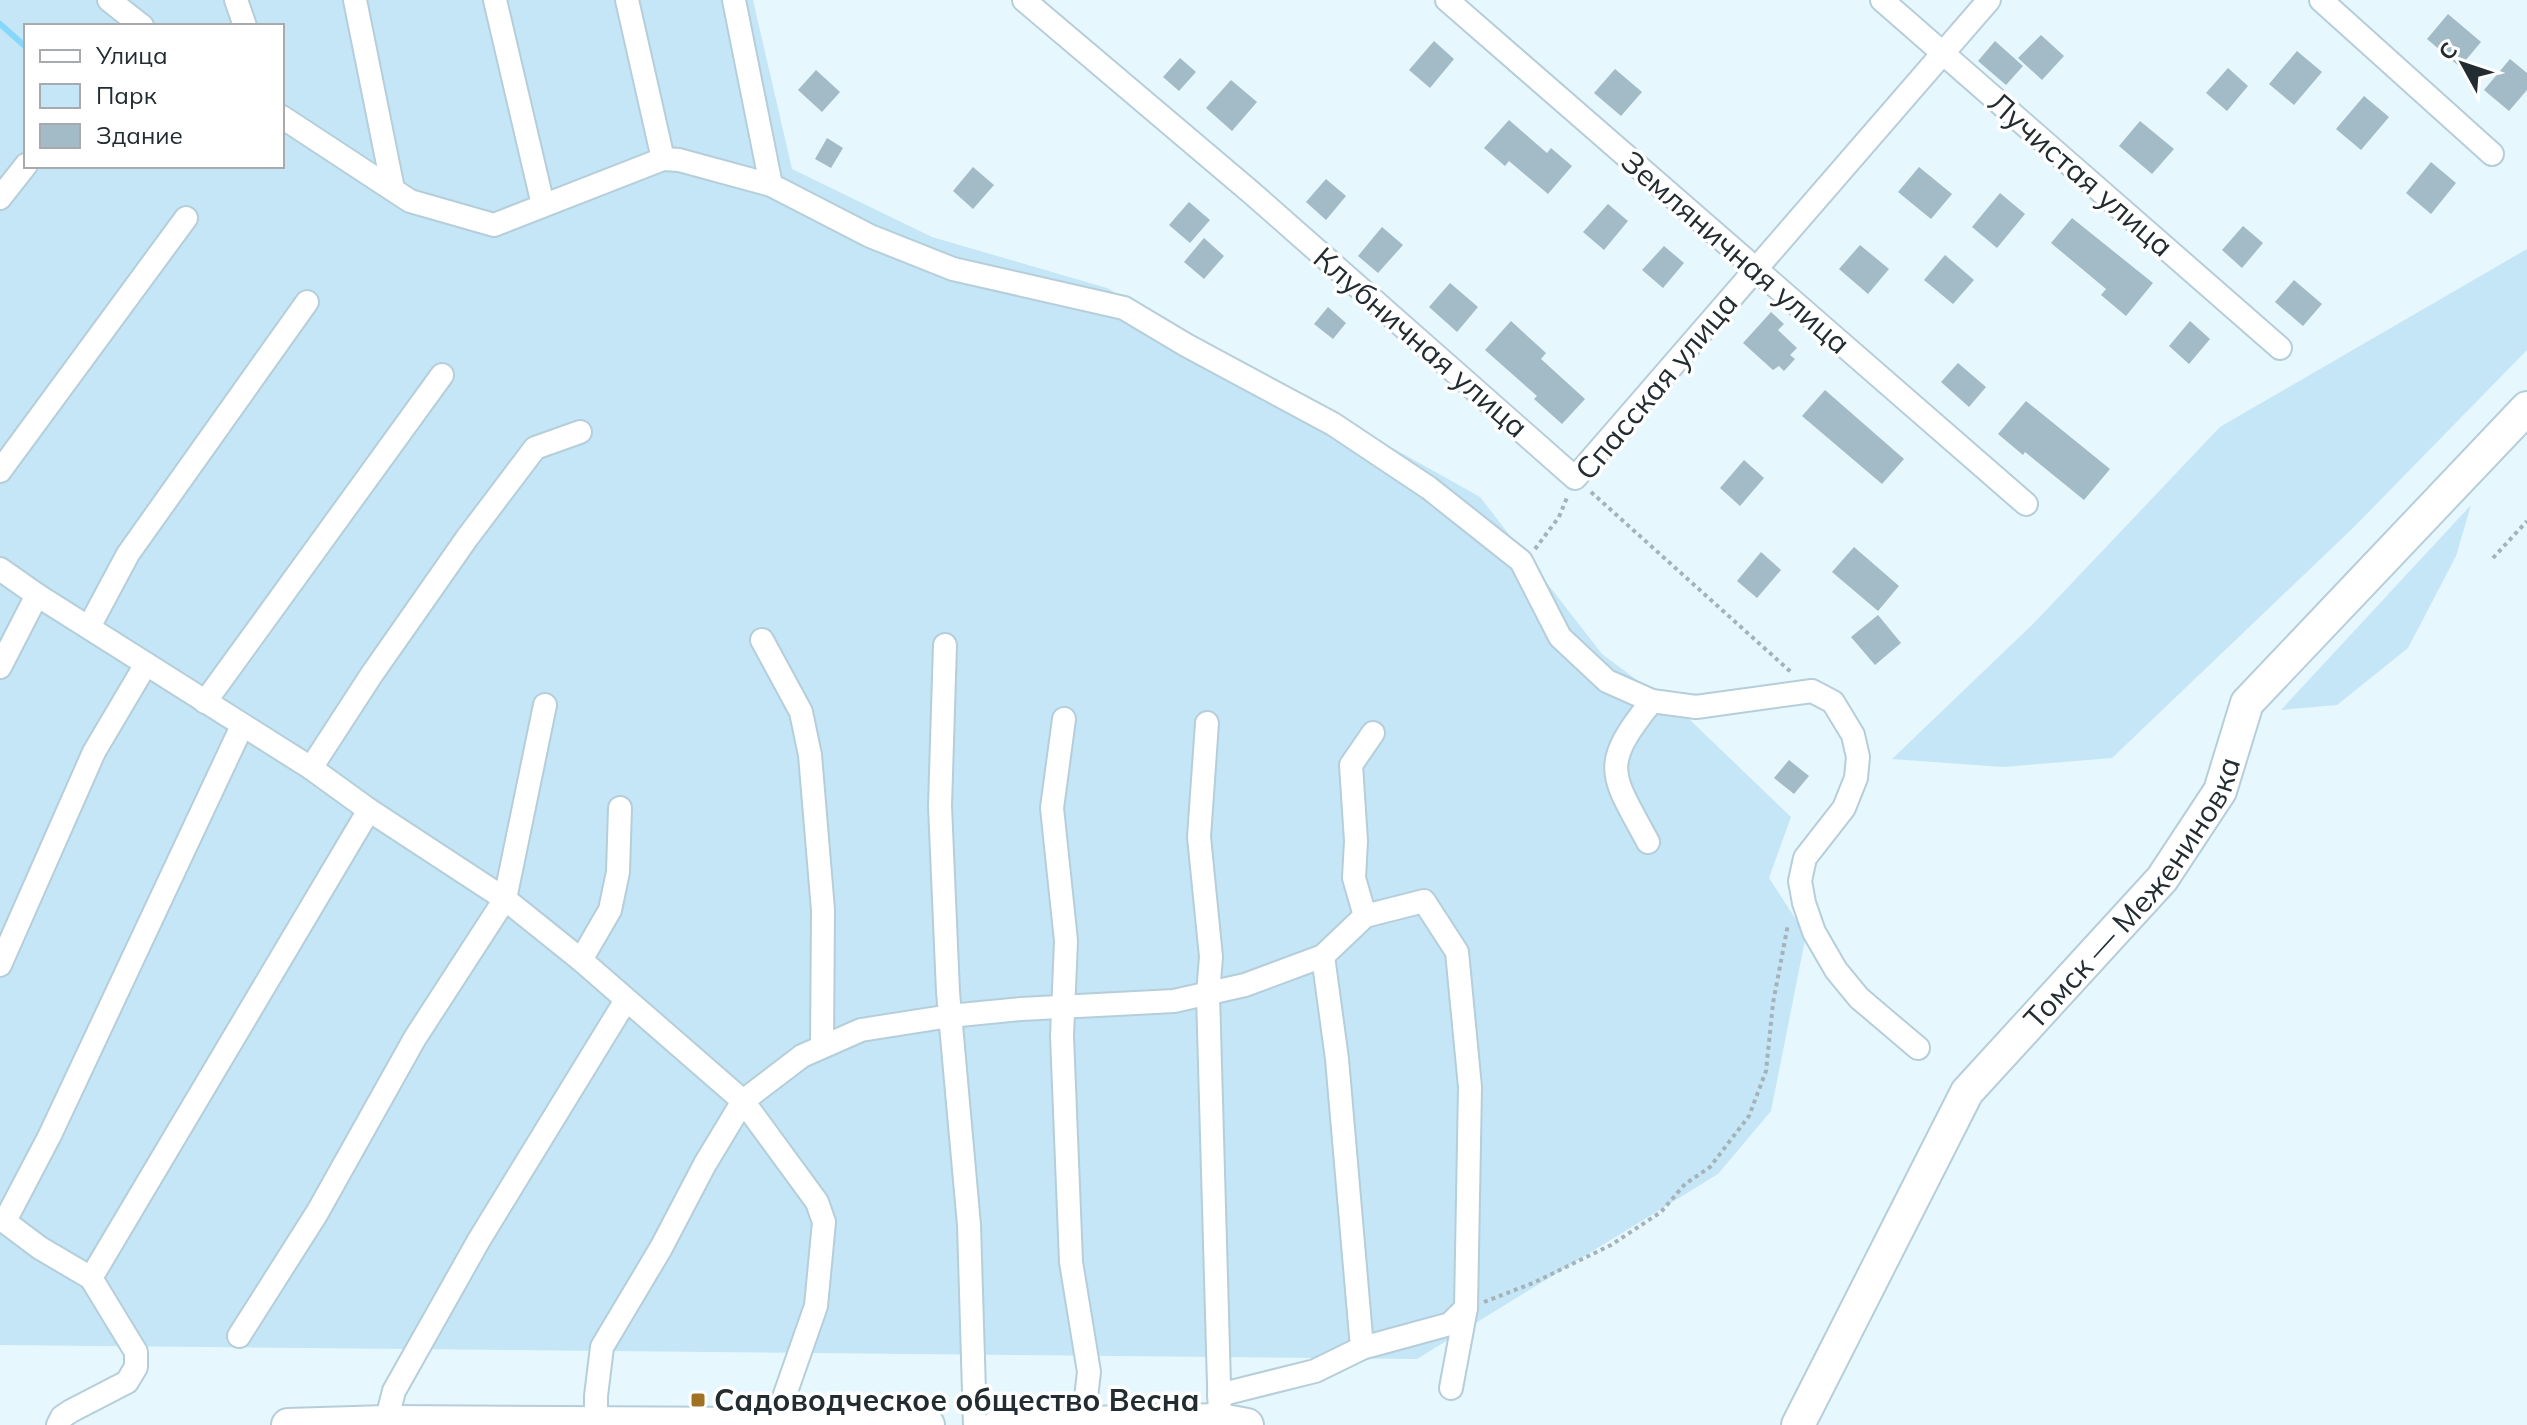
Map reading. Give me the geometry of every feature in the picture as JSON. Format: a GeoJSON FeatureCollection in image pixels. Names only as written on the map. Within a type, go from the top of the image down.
{"type":"FeatureCollection","features":[{"type":"Feature","properties":{"kind":"street"},"geometry":{"type":"LineString","coordinates":[[109,0],[139,24]]}},
{"type":"Feature","properties":{"kind":"street"},"geometry":{"type":"LineString","coordinates":[[236,0],[244,24]]}},
{"type":"Feature","properties":{"kind":"street"},"geometry":{"type":"LineString","coordinates":[[355,0],[393,189]]}},
{"type":"Feature","properties":{"kind":"street"},"geometry":{"type":"LineString","coordinates":[[495,0],[543,205]]}},
{"type":"Feature","properties":{"kind":"street"},"geometry":{"type":"LineString","coordinates":[[627,0],[663,159]]}},
{"type":"Feature","properties":{"kind":"street"},"geometry":{"type":"LineString","coordinates":[[734,0],[771,185]]}},
{"type":"Feature","properties":{"kind":"street","name":"Клубничная улица"},"geometry":{"type":"LineString","coordinates":[[1024,0],[1253,194],[1575,478]]}},
{"type":"Feature","properties":{"kind":"street","name":"Земляничная улица"},"geometry":{"type":"LineString","coordinates":[[1447,0],[2026,504]]}},
{"type":"Feature","properties":{"kind":"street","name":"Лучистая улица"},"geometry":{"type":"LineString","coordinates":[[1882,0],[2280,348]]}},
{"type":"Feature","properties":{"kind":"street","name":"Спасская улица"},"geometry":{"type":"LineString","coordinates":[[1575,478],[1989,0]]}},
{"type":"Feature","properties":{"kind":"street"},"geometry":{"type":"LineString","coordinates":[[2321,0],[2492,154]]}},
{"type":"Feature","properties":{"kind":"street"},"geometry":{"type":"LineString","coordinates":[[284,118],[410,201],[494,225],[663,159],[679,160],[771,185],[870,236],[953,269],[1124,308],[1333,424],[1429,488],[1521,561],[1560,637],[1607,681],[1652,701],[1696,707],[1812,691],[1833,702],[1853,735],[1858,757],[1856,778],[1844,808],[1805,858],[1800,881],[1804,903],[1814,932],[1836,970],[1859,998],[1918,1048]]}},
{"type":"Feature","properties":{"kind":"street"},"geometry":{"type":"LineString","coordinates":[[0,198],[24,168]]}},
{"type":"Feature","properties":{"kind":"street"},"geometry":{"type":"LineString","coordinates":[[0,471],[186,218]]}},
{"type":"Feature","properties":{"kind":"street"},"geometry":{"type":"LineString","coordinates":[[89,627],[128,554],[307,302]]}},
{"type":"Feature","properties":{"kind":"street"},"geometry":{"type":"LineString","coordinates":[[205,702],[442,375]]}},
{"type":"Feature","properties":{"kind":"street","name":"Томск — Межениновка"},"geometry":{"type":"LineString","coordinates":[[1798,1425],[1967,1092],[2162,879],[2220,791],[2247,703],[2527,408]]}},
{"type":"Feature","properties":{"kind":"street"},"geometry":{"type":"LineString","coordinates":[[311,768],[467,538],[535,448],[580,432]]}},
{"type":"Feature","properties":{"kind":"street"},"geometry":{"type":"LineString","coordinates":[[0,569],[311,768],[505,899],[581,960],[743,1101],[817,1202],[824,1222],[816,1306],[776,1424]]}},
{"type":"Feature","properties":{"kind":"street"},"geometry":{"type":"LineString","coordinates":[[0,667],[37,595]]}},
{"type":"Feature","properties":{"kind":"street"},"geometry":{"type":"LineString","coordinates":[[762,640],[801,712],[810,755],[823,910],[822,1046]]}},
{"type":"Feature","properties":{"kind":"street"},"geometry":{"type":"LineString","coordinates":[[945,645],[940,806],[950,1016],[969,1225],[975,1425]]}},
{"type":"Feature","properties":{"kind":"street"},"geometry":{"type":"LineString","coordinates":[[0,965],[94,752],[146,664]]}},
{"type":"Feature","properties":{"kind":"street"},"geometry":{"type":"LineString","coordinates":[[1648,842],[1614,771],[1619,745],[1652,701]]}},
{"type":"Feature","properties":{"kind":"street"},"geometry":{"type":"LineString","coordinates":[[239,1336],[317,1213],[415,1038],[505,899],[545,705]]}},
{"type":"Feature","properties":{"kind":"street"},"geometry":{"type":"LineString","coordinates":[[1064,719],[1052,808],[1066,941],[1061,1007],[1071,1262],[1089,1372],[1083,1423]]}},
{"type":"Feature","properties":{"kind":"street"},"geometry":{"type":"LineString","coordinates":[[1207,723],[1199,837],[1211,957],[1208,994],[1229,1413]]}},
{"type":"Feature","properties":{"kind":"street"},"geometry":{"type":"LineString","coordinates":[[58,1425],[71,1411],[127,1382],[136,1367],[136,1352],[91,1278],[40,1248],[2,1220],[50,1135],[242,726]]}},
{"type":"Feature","properties":{"kind":"street"},"geometry":{"type":"LineString","coordinates":[[1365,916],[1354,878],[1356,841],[1351,765],[1373,733]]}},
{"type":"Feature","properties":{"kind":"street"},"geometry":{"type":"LineString","coordinates":[[581,960],[610,910],[618,872],[620,808]]}},
{"type":"Feature","properties":{"kind":"street"},"geometry":{"type":"LineString","coordinates":[[91,1278],[369,810]]}},
{"type":"Feature","properties":{"kind":"street"},"geometry":{"type":"LineString","coordinates":[[596,1423],[602,1347],[743,1101],[802,1056],[861,1030],[950,1016],[1174,1001],[1245,985],[1323,956],[1365,916],[1424,901],[1457,952],[1470,1087],[1466,1308],[1451,1388]]}},
{"type":"Feature","properties":{"kind":"street"},"geometry":{"type":"LineString","coordinates":[[1323,956],[1339,1075],[1362,1348]]}},
{"type":"Feature","properties":{"kind":"street"},"geometry":{"type":"LineString","coordinates":[[386,1422],[394,1391],[479,1240],[626,1000]]}},
{"type":"Feature","properties":{"kind":"street"},"geometry":{"type":"LineString","coordinates":[[999,1425],[1158,1423],[1229,1413],[1362,1348],[1450,1324],[1466,1308]]}},
{"type":"Feature","properties":{"kind":"street"},"geometry":{"type":"LineString","coordinates":[[288,1425],[386,1422],[928,1425]]}},
{"type":"Feature","properties":{"kind":"path","name":"Спасская улица"},"geometry":{"type":"LineString","coordinates":[[1521,561],[1535,549],[1559,517],[1575,478]]}},
{"type":"Feature","properties":{"kind":"path"},"geometry":{"type":"LineString","coordinates":[[1575,478],[1812,691]]}},
{"type":"Feature","properties":{"kind":"path"},"geometry":{"type":"LineString","coordinates":[[2493,558],[2527,521]]}},
{"type":"Feature","properties":{"kind":"path"},"geometry":{"type":"LineString","coordinates":[[1466,1308],[1533,1283],[1611,1245],[1661,1212],[1685,1184],[1710,1167],[1749,1116],[1766,1071],[1773,1003],[1788,924],[1804,903]]}},
{"type":"Feature","properties":{"kind":"green space"},"geometry":{"type":"Polygon","coordinates":[[[0,0],[753,0],[792,169],[932,237],[1107,288],[1480,497],[1602,654],[1689,719],[1791,817],[1769,878],[1806,935],[1771,1111],[1718,1174],[1417,1359],[0,1345],[0,0]]]}},
{"type":"Feature","properties":{"kind":"green space"},"geometry":{"type":"Polygon","coordinates":[[[2527,249],[2527,350],[2354,527],[2112,758],[2003,767],[1892,759],[2033,624],[2220,427],[2527,249]]]}},
{"type":"Feature","properties":{"kind":"green space"},"geometry":{"type":"Polygon","coordinates":[[[2471,505],[2456,556],[2408,648],[2337,705],[2281,710],[2471,505]]]}},
{"type":"Feature","properties":{"kind":"building"},"geometry":{"type":"Polygon","coordinates":[[[2448,14],[2481,42],[2460,67],[2427,39],[2448,14]]]}},
{"type":"Feature","properties":{"kind":"building"},"geometry":{"type":"Polygon","coordinates":[[[2041,35],[2064,56],[2042,80],[2018,58],[2041,35]]]}},
{"type":"Feature","properties":{"kind":"building"},"geometry":{"type":"Polygon","coordinates":[[[1434,41],[1454,59],[1430,88],[1409,70],[1434,41]]]}},
{"type":"Feature","properties":{"kind":"building"},"geometry":{"type":"Polygon","coordinates":[[[1995,41],[2023,66],[2006,85],[1978,61],[1995,41]]]}},
{"type":"Feature","properties":{"kind":"building"},"geometry":{"type":"Polygon","coordinates":[[[2297,51],[2322,72],[2294,105],[2269,84],[2297,51]]]}},
{"type":"Feature","properties":{"kind":"building"},"geometry":{"type":"Polygon","coordinates":[[[1180,58],[1196,72],[1179,91],[1163,77],[1180,58]]]}},
{"type":"Feature","properties":{"kind":"building"},"geometry":{"type":"Polygon","coordinates":[[[2510,59],[2527,73],[2527,90],[2509,111],[2484,90],[2510,59]]]}},
{"type":"Feature","properties":{"kind":"building"},"geometry":{"type":"Polygon","coordinates":[[[2228,68],[2248,86],[2227,111],[2206,93],[2228,68]]]}},
{"type":"Feature","properties":{"kind":"building"},"geometry":{"type":"Polygon","coordinates":[[[1615,69],[1642,92],[1621,116],[1594,93],[1615,69]]]}},
{"type":"Feature","properties":{"kind":"building"},"geometry":{"type":"Polygon","coordinates":[[[816,70],[840,92],[822,112],[798,90],[816,70]]]}},
{"type":"Feature","properties":{"kind":"building"},"geometry":{"type":"Polygon","coordinates":[[[1231,80],[1257,102],[1232,131],[1206,108],[1231,80]]]}},
{"type":"Feature","properties":{"kind":"building"},"geometry":{"type":"Polygon","coordinates":[[[2364,96],[2389,117],[2361,150],[2336,129],[2364,96]]]}},
{"type":"Feature","properties":{"kind":"building"},"geometry":{"type":"Polygon","coordinates":[[[1509,120],[1547,153],[1551,148],[1572,166],[1548,194],[1509,161],[1505,166],[1484,148],[1509,120]]]}},
{"type":"Feature","properties":{"kind":"building"},"geometry":{"type":"Polygon","coordinates":[[[2140,121],[2174,149],[2152,174],[2119,146],[2140,121]]]}},
{"type":"Feature","properties":{"kind":"building"},"geometry":{"type":"Polygon","coordinates":[[[827,138],[843,148],[831,168],[815,159],[827,138]]]}},
{"type":"Feature","properties":{"kind":"building"},"geometry":{"type":"Polygon","coordinates":[[[2431,162],[2456,183],[2431,214],[2406,193],[2431,162]]]}},
{"type":"Feature","properties":{"kind":"building"},"geometry":{"type":"Polygon","coordinates":[[[973,167],[994,185],[973,209],[953,191],[973,167]]]}},
{"type":"Feature","properties":{"kind":"building"},"geometry":{"type":"Polygon","coordinates":[[[1919,167],[1952,194],[1931,219],[1898,192],[1919,167]]]}},
{"type":"Feature","properties":{"kind":"building"},"geometry":{"type":"Polygon","coordinates":[[[1326,179],[1346,196],[1326,220],[1306,202],[1326,179]]]}},
{"type":"Feature","properties":{"kind":"building"},"geometry":{"type":"Polygon","coordinates":[[[2000,193],[2025,214],[1997,248],[1972,227],[2000,193]]]}},
{"type":"Feature","properties":{"kind":"building"},"geometry":{"type":"Polygon","coordinates":[[[1189,202],[1210,220],[1190,243],[1169,225],[1189,202]]]}},
{"type":"Feature","properties":{"kind":"building"},"geometry":{"type":"Polygon","coordinates":[[[1608,204],[1628,221],[1604,250],[1583,232],[1608,204]]]}},
{"type":"Feature","properties":{"kind":"building"},"geometry":{"type":"Polygon","coordinates":[[[2072,218],[2153,283],[2126,316],[2101,295],[2106,289],[2051,243],[2072,218]]]}},
{"type":"Feature","properties":{"kind":"building"},"geometry":{"type":"Polygon","coordinates":[[[2243,226],[2263,243],[2242,268],[2222,250],[2243,226]]]}},
{"type":"Feature","properties":{"kind":"building"},"geometry":{"type":"Polygon","coordinates":[[[1382,227],[1403,245],[1378,273],[1358,256],[1382,227]]]}},
{"type":"Feature","properties":{"kind":"building"},"geometry":{"type":"Polygon","coordinates":[[[1204,238],[1224,256],[1204,279],[1184,262],[1204,238]]]}},
{"type":"Feature","properties":{"kind":"building"},"geometry":{"type":"Polygon","coordinates":[[[1860,245],[1889,269],[1868,294],[1839,269],[1860,245]]]}},
{"type":"Feature","properties":{"kind":"building"},"geometry":{"type":"Polygon","coordinates":[[[1664,246],[1684,263],[1663,288],[1642,270],[1664,246]]]}},
{"type":"Feature","properties":{"kind":"building"},"geometry":{"type":"Polygon","coordinates":[[[1945,255],[1974,280],[1953,304],[1924,280],[1945,255]]]}},
{"type":"Feature","properties":{"kind":"building"},"geometry":{"type":"Polygon","coordinates":[[[2294,280],[2322,304],[2303,326],[2275,302],[2294,280]]]}},
{"type":"Feature","properties":{"kind":"building"},"geometry":{"type":"Polygon","coordinates":[[[1450,283],[1478,307],[1457,332],[1429,307],[1450,283]]]}},
{"type":"Feature","properties":{"kind":"building"},"geometry":{"type":"Polygon","coordinates":[[[1328,307],[1346,323],[1333,339],[1314,324],[1328,307]]]}},
{"type":"Feature","properties":{"kind":"building"},"geometry":{"type":"Polygon","coordinates":[[[1771,312],[1784,324],[1778,330],[1797,348],[1790,355],[1795,359],[1784,371],[1779,366],[1773,370],[1743,343],[1771,312]]]}},
{"type":"Feature","properties":{"kind":"building"},"geometry":{"type":"Polygon","coordinates":[[[1511,321],[1546,353],[1541,359],[1585,399],[1562,424],[1534,399],[1537,396],[1485,350],[1511,321]]]}},
{"type":"Feature","properties":{"kind":"building"},"geometry":{"type":"Polygon","coordinates":[[[2190,321],[2210,339],[2189,364],[2169,346],[2190,321]]]}},
{"type":"Feature","properties":{"kind":"building"},"geometry":{"type":"Polygon","coordinates":[[[1958,363],[1986,387],[1969,407],[1941,382],[1958,363]]]}},
{"type":"Feature","properties":{"kind":"building"},"geometry":{"type":"Polygon","coordinates":[[[1825,390],[1904,459],[1882,484],[1802,416],[1825,390]]]}},
{"type":"Feature","properties":{"kind":"building"},"geometry":{"type":"Polygon","coordinates":[[[2026,401],[2110,469],[2084,500],[1998,434],[2026,401]]]}},
{"type":"Feature","properties":{"kind":"building"},"geometry":{"type":"Polygon","coordinates":[[[1744,460],[1764,478],[1740,506],[1720,488],[1744,460]]]}},
{"type":"Feature","properties":{"kind":"building"},"geometry":{"type":"Polygon","coordinates":[[[1854,547],[1899,586],[1878,611],[1832,572],[1854,547]]]}},
{"type":"Feature","properties":{"kind":"building"},"geometry":{"type":"Polygon","coordinates":[[[1761,552],[1781,570],[1757,598],[1737,581],[1761,552]]]}},
{"type":"Feature","properties":{"kind":"building"},"geometry":{"type":"Polygon","coordinates":[[[1878,615],[1901,643],[1875,665],[1851,637],[1878,615]]]}},
{"type":"Feature","properties":{"kind":"building"},"geometry":{"type":"Polygon","coordinates":[[[1789,760],[1809,776],[1794,794],[1774,778],[1789,760]]]}},
{"type":"Feature","properties":{"kind":"waterway"},"geometry":{"type":"LineString","coordinates":[[0,24],[24,45]]}},
{"type":"Feature","properties":{"kind":"place","name":"Садоводческое общество Весна"},"geometry":{"type":"Point","coordinates":[698,1400]}}]}
